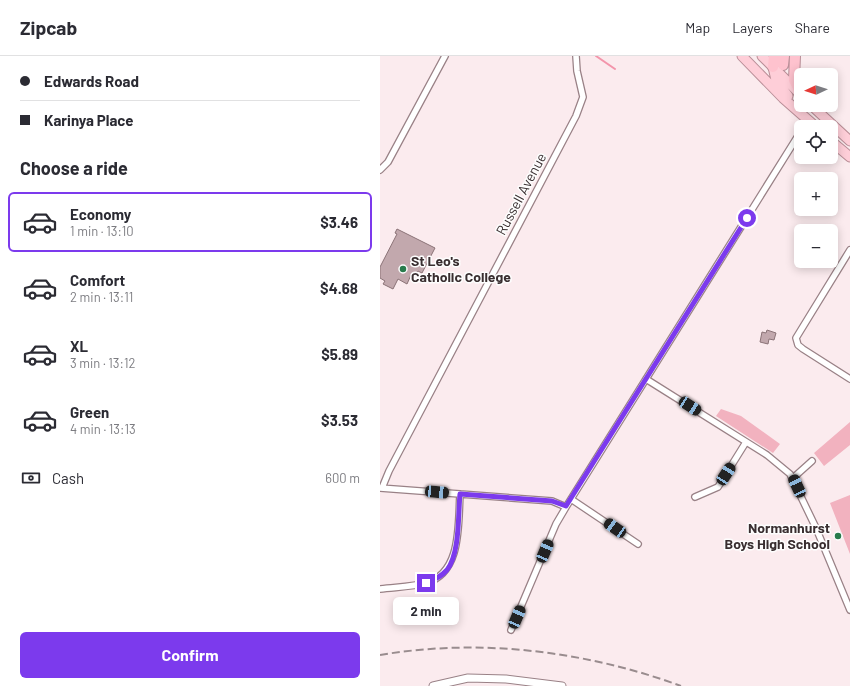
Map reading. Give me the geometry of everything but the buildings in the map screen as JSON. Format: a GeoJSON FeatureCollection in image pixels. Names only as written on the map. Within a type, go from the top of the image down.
{"type":"FeatureCollection","features":[{"type":"Feature","properties":{"kind":"highway"},"geometry":{"type":"LineString","coordinates":[[742,56],[803,120]]}},
{"type":"Feature","properties":{"kind":"highway"},"geometry":{"type":"LineString","coordinates":[[762,56],[779,67],[794,88]]}},
{"type":"Feature","properties":{"kind":"highway"},"geometry":{"type":"LineString","coordinates":[[774,56],[779,67],[778,83],[804,120]]}},
{"type":"Feature","properties":{"kind":"highway"},"geometry":{"type":"LineString","coordinates":[[794,68],[795,56]]}},
{"type":"Feature","properties":{"kind":"highway"},"geometry":{"type":"LineString","coordinates":[[761,75],[779,67]]}},
{"type":"Feature","properties":{"kind":"highway"},"geometry":{"type":"LineString","coordinates":[[819,112],[850,141]]}},
{"type":"Feature","properties":{"kind":"highway"},"geometry":{"type":"LineString","coordinates":[[838,147],[850,157]]}},
{"type":"Feature","properties":{"kind":"street"},"geometry":{"type":"LineString","coordinates":[[380,170],[388,162],[445,56]]}},
{"type":"Feature","properties":{"kind":"street","name":"Russell Avenue"},"geometry":{"type":"LineString","coordinates":[[381,488],[576,116],[583,97],[577,71],[576,56]]}},
{"type":"Feature","properties":{"kind":"street"},"geometry":{"type":"LineString","coordinates":[[511,630],[556,524],[566,506],[794,142]]}},
{"type":"Feature","properties":{"kind":"street"},"geometry":{"type":"LineString","coordinates":[[850,250],[796,338],[798,345],[803,350],[850,379]]}},
{"type":"Feature","properties":{"kind":"street"},"geometry":{"type":"LineString","coordinates":[[646,379],[780,464],[793,478],[850,610]]}},
{"type":"Feature","properties":{"kind":"street"},"geometry":{"type":"LineString","coordinates":[[695,497],[710,492],[718,487],[746,442]]}},
{"type":"Feature","properties":{"kind":"street"},"geometry":{"type":"LineString","coordinates":[[793,478],[812,461]]}},
{"type":"Feature","properties":{"kind":"street"},"geometry":{"type":"LineString","coordinates":[[381,488],[552,501],[566,506]]}},
{"type":"Feature","properties":{"kind":"street"},"geometry":{"type":"LineString","coordinates":[[380,589],[426,583],[438,578],[448,569],[456,544],[460,494]]}},
{"type":"Feature","properties":{"kind":"street"},"geometry":{"type":"LineString","coordinates":[[571,499],[638,544]]}},
{"type":"Feature","properties":{"kind":"street"},"geometry":{"type":"LineString","coordinates":[[433,686],[468,678],[506,679],[562,686]]}},
{"type":"Feature","properties":{"kind":"shaded area"},"geometry":{"type":"Polygon","coordinates":[[[721,409],[741,416],[780,444],[773,453],[716,416],[721,409]]]}},
{"type":"Feature","properties":{"kind":"shaded area"},"geometry":{"type":"Polygon","coordinates":[[[850,422],[850,445],[824,466],[814,453],[850,422]]]}},
{"type":"Feature","properties":{"kind":"shaded area"},"geometry":{"type":"Polygon","coordinates":[[[850,495],[850,554],[830,503],[850,495]]]}},
{"type":"Feature","properties":{"kind":"waterway"},"geometry":{"type":"LineString","coordinates":[[596,56],[615,69]]}},
{"type":"Feature","properties":{"kind":"railway"},"geometry":{"type":"LineString","coordinates":[[380,655],[418,650],[456,648],[494,648],[532,651],[570,656],[608,664],[681,686]]}},
{"type":"Feature","properties":{"kind":"place","name":"St Leo's Catholic College"},"geometry":{"type":"Point","coordinates":[403,269]}},
{"type":"Feature","properties":{"kind":"place","name":"Normanhurst Boys High School"},"geometry":{"type":"Point","coordinates":[838,536]}},
{"type":"Feature","properties":{"kind":"route"},"geometry":{"type":"LineString","coordinates":[[426,583],[438,578],[448,569],[453,557],[456,544],[460,494],[552,501],[566,506],[747,218]]}}]}
